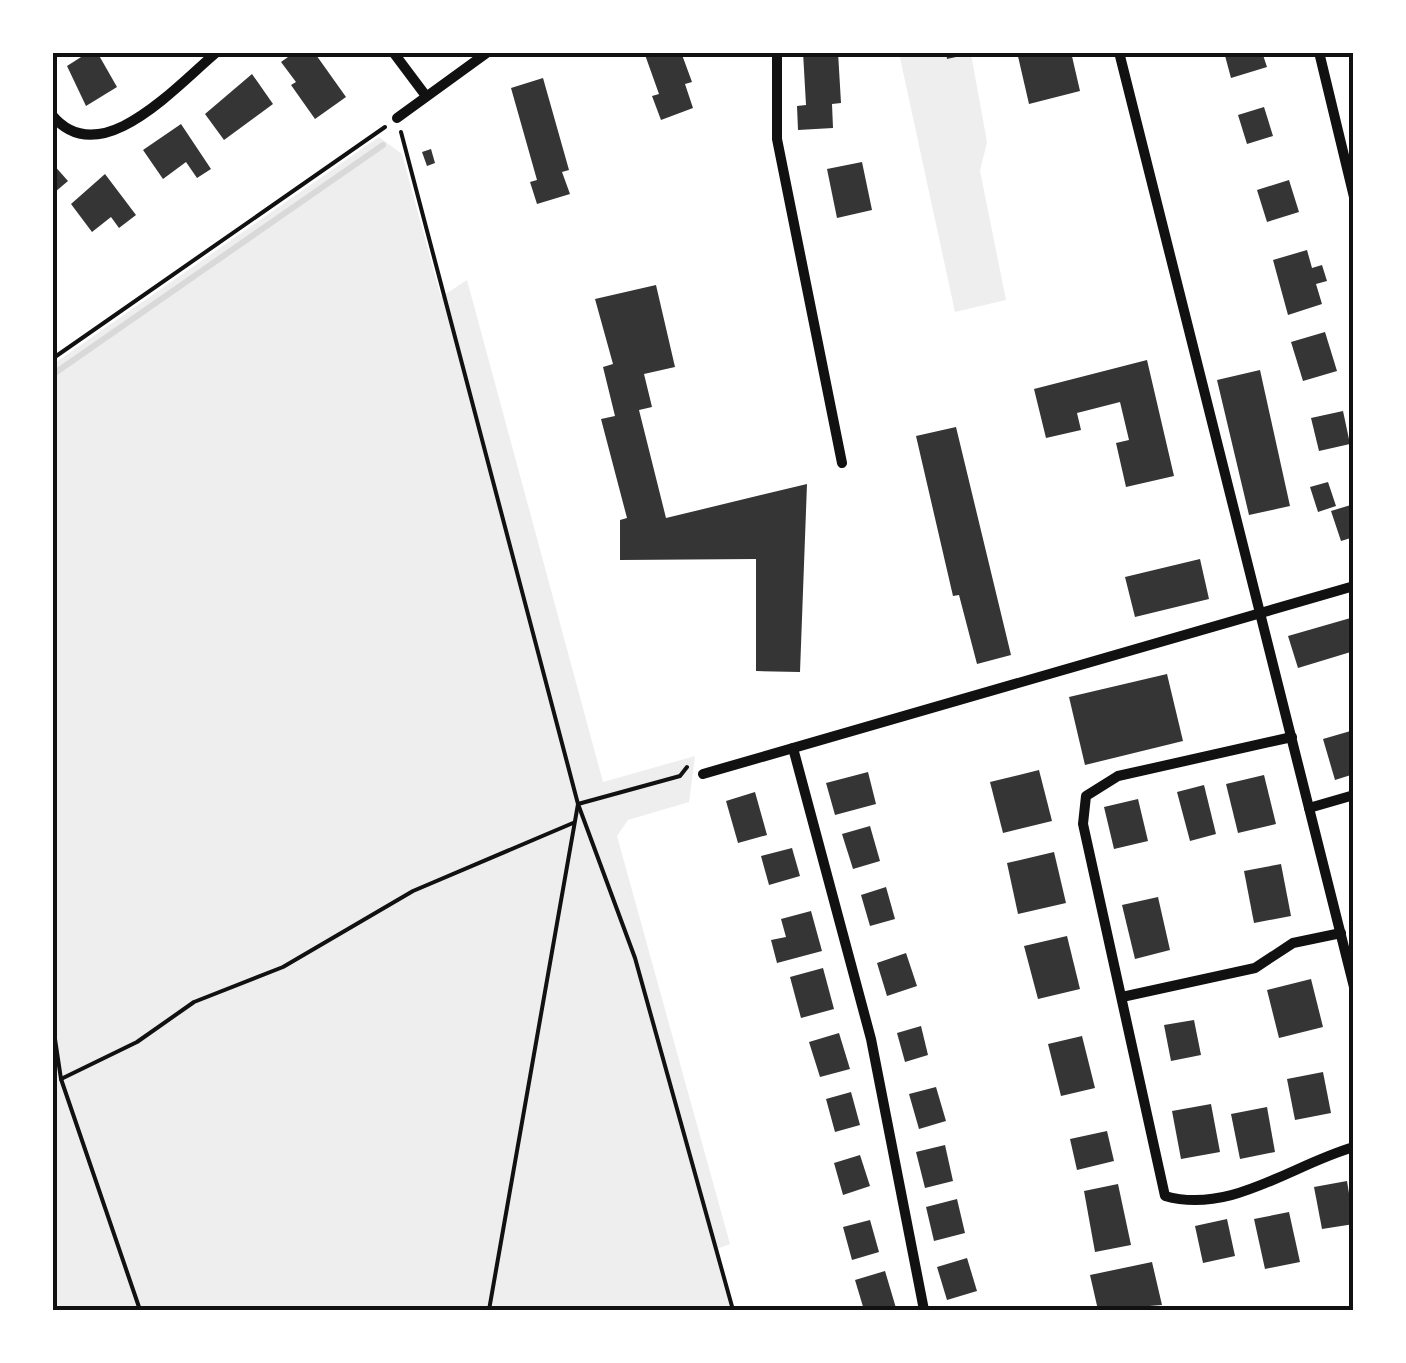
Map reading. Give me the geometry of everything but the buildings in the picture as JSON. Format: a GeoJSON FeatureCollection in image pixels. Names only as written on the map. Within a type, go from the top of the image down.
{"type":"FeatureCollection","features":[{"type":"Feature","properties":{"kind":"street"},"geometry":{"type":"LineString","coordinates":[[52,115],[65,130],[94,138],[120,128],[217,52]]}},
{"type":"Feature","properties":{"kind":"street"},"geometry":{"type":"LineString","coordinates":[[393,52],[426,96]]}},
{"type":"Feature","properties":{"kind":"street"},"geometry":{"type":"LineString","coordinates":[[397,118],[488,52]]}},
{"type":"Feature","properties":{"kind":"street"},"geometry":{"type":"LineString","coordinates":[[777,52],[778,140],[842,462]]}},
{"type":"Feature","properties":{"kind":"street"},"geometry":{"type":"LineString","coordinates":[[1119,52],[1354,988]]}},
{"type":"Feature","properties":{"kind":"street"},"geometry":{"type":"LineString","coordinates":[[1319,52],[1354,198]]}},
{"type":"Feature","properties":{"kind":"street"},"geometry":{"type":"LineString","coordinates":[[703,774],[1354,586]]}},
{"type":"Feature","properties":{"kind":"street"},"geometry":{"type":"LineString","coordinates":[[1292,737],[1118,776],[1086,796],[1083,824],[1165,1196],[1188,1203],[1266,1186],[1313,1158],[1354,1146]]}},
{"type":"Feature","properties":{"kind":"street"},"geometry":{"type":"LineString","coordinates":[[793,748],[872,1039],[924,1310]]}},
{"type":"Feature","properties":{"kind":"street"},"geometry":{"type":"LineString","coordinates":[[1309,808],[1354,795]]}},
{"type":"Feature","properties":{"kind":"street"},"geometry":{"type":"LineString","coordinates":[[1122,997],[1255,968],[1293,943],[1341,933]]}},
{"type":"Feature","properties":{"kind":"path"},"geometry":{"type":"LineString","coordinates":[[52,359],[397,118],[578,804],[635,958],[733,1310]]}},
{"type":"Feature","properties":{"kind":"path"},"geometry":{"type":"LineString","coordinates":[[578,804],[680,776],[691,762]]}},
{"type":"Feature","properties":{"kind":"path"},"geometry":{"type":"LineString","coordinates":[[489,1310],[578,804]]}},
{"type":"Feature","properties":{"kind":"path"},"geometry":{"type":"LineString","coordinates":[[61,1079],[137,1042],[194,1002],[283,967],[413,890],[572,823]]}},
{"type":"Feature","properties":{"kind":"path"},"geometry":{"type":"LineString","coordinates":[[52,1020],[61,1079],[140,1310]]}},
{"type":"Feature","properties":{"kind":"shaded area"},"geometry":{"type":"Polygon","coordinates":[[[899,53],[946,53],[948,59],[971,54],[987,142],[980,171],[1006,300],[955,312],[899,53]]]}},
{"type":"Feature","properties":{"kind":"shaded area"},"geometry":{"type":"Polygon","coordinates":[[[379,137],[402,154],[441,297],[467,280],[603,782],[695,756],[689,802],[628,820],[617,836],[730,1244],[714,1250],[731,1310],[53,1310],[52,365],[379,137]]]}},
{"type":"Feature","properties":{"kind":"waterway"},"geometry":{"type":"LineString","coordinates":[[52,375],[383,145]]}}]}
